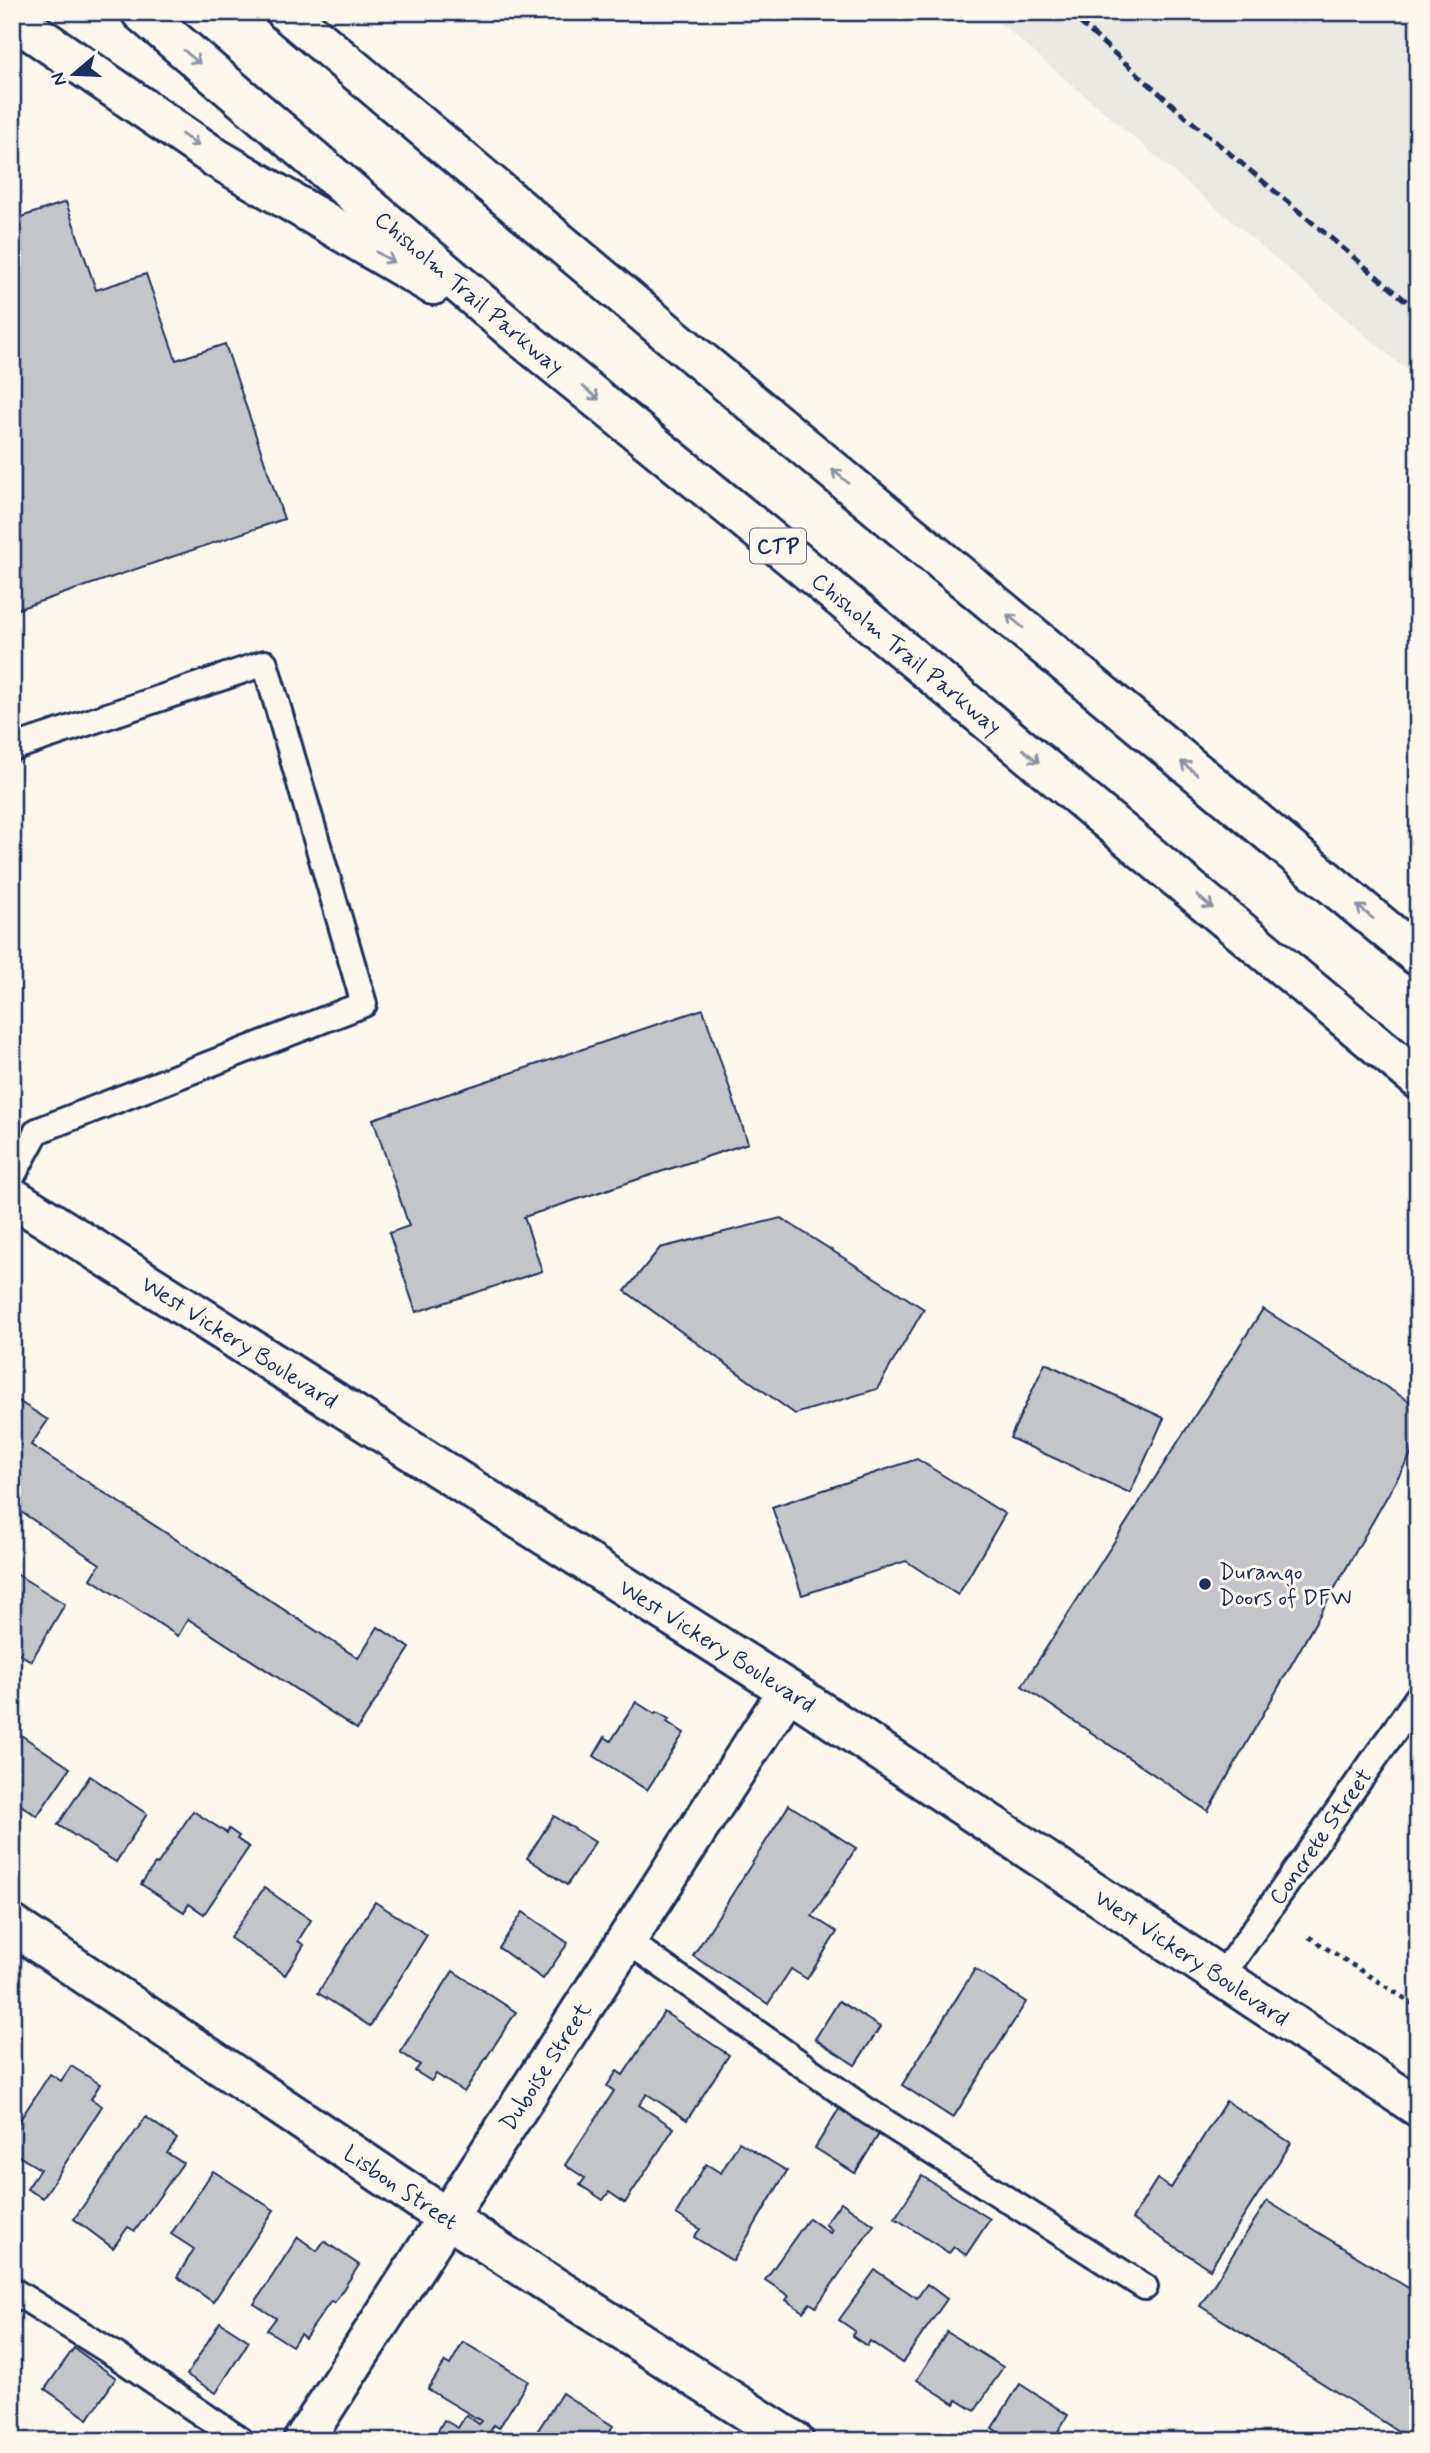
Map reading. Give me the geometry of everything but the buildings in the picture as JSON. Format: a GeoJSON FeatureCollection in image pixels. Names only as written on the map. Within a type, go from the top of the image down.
{"type":"FeatureCollection","features":[{"type":"Feature","properties":{"kind":"main road","name":"Chisholm Trail Parkway"},"geometry":{"type":"LineString","coordinates":[[141,12],[521,337],[789,555],[1418,1079]]}},
{"type":"Feature","properties":{"kind":"main road"},"geometry":{"type":"LineString","coordinates":[[286,12],[670,335],[1418,956]]}},
{"type":"Feature","properties":{"kind":"main road"},"geometry":{"type":"LineString","coordinates":[[12,18],[216,158],[521,337]]}},
{"type":"Feature","properties":{"kind":"main road","name":"West Vickery Boulevard"},"geometry":{"type":"LineString","coordinates":[[12,1196],[788,1690],[1418,2107]]}},
{"type":"Feature","properties":{"kind":"main road","name":"Duboise Street"},"geometry":{"type":"LineString","coordinates":[[303,2441],[788,1690]]}},
{"type":"Feature","properties":{"kind":"main road","name":"Lisbon Street"},"geometry":{"type":"LineString","coordinates":[[12,1925],[447,2218],[794,2441]]}},
{"type":"Feature","properties":{"kind":"lane"},"geometry":{"type":"LineString","coordinates":[[12,748],[265,663],[364,1004],[37,1131],[12,1177]]}},
{"type":"Feature","properties":{"kind":"lane","name":"Concrete Street"},"geometry":{"type":"LineString","coordinates":[[1221,1977],[1418,1697]]}},
{"type":"Feature","properties":{"kind":"lane"},"geometry":{"type":"LineString","coordinates":[[626,1940],[866,2110],[1145,2287]]}},
{"type":"Feature","properties":{"kind":"lane"},"geometry":{"type":"LineString","coordinates":[[12,2290],[117,2356],[242,2441]]}},
{"type":"Feature","properties":{"kind":"path"},"geometry":{"type":"LineString","coordinates":[[1309,1937],[1418,2007]]}},
{"type":"Feature","properties":{"kind":"shaded area"},"geometry":{"type":"Polygon","coordinates":[[[987,12],[1418,12],[1418,380],[987,12]]]}},
{"type":"Feature","properties":{"kind":"railway"},"geometry":{"type":"LineString","coordinates":[[1068,12],[1185,116],[1418,311]]}},
{"type":"Feature","properties":{"kind":"place","name":"Durango Doors of DFW"},"geometry":{"type":"Point","coordinates":[1205,1584]}}]}
